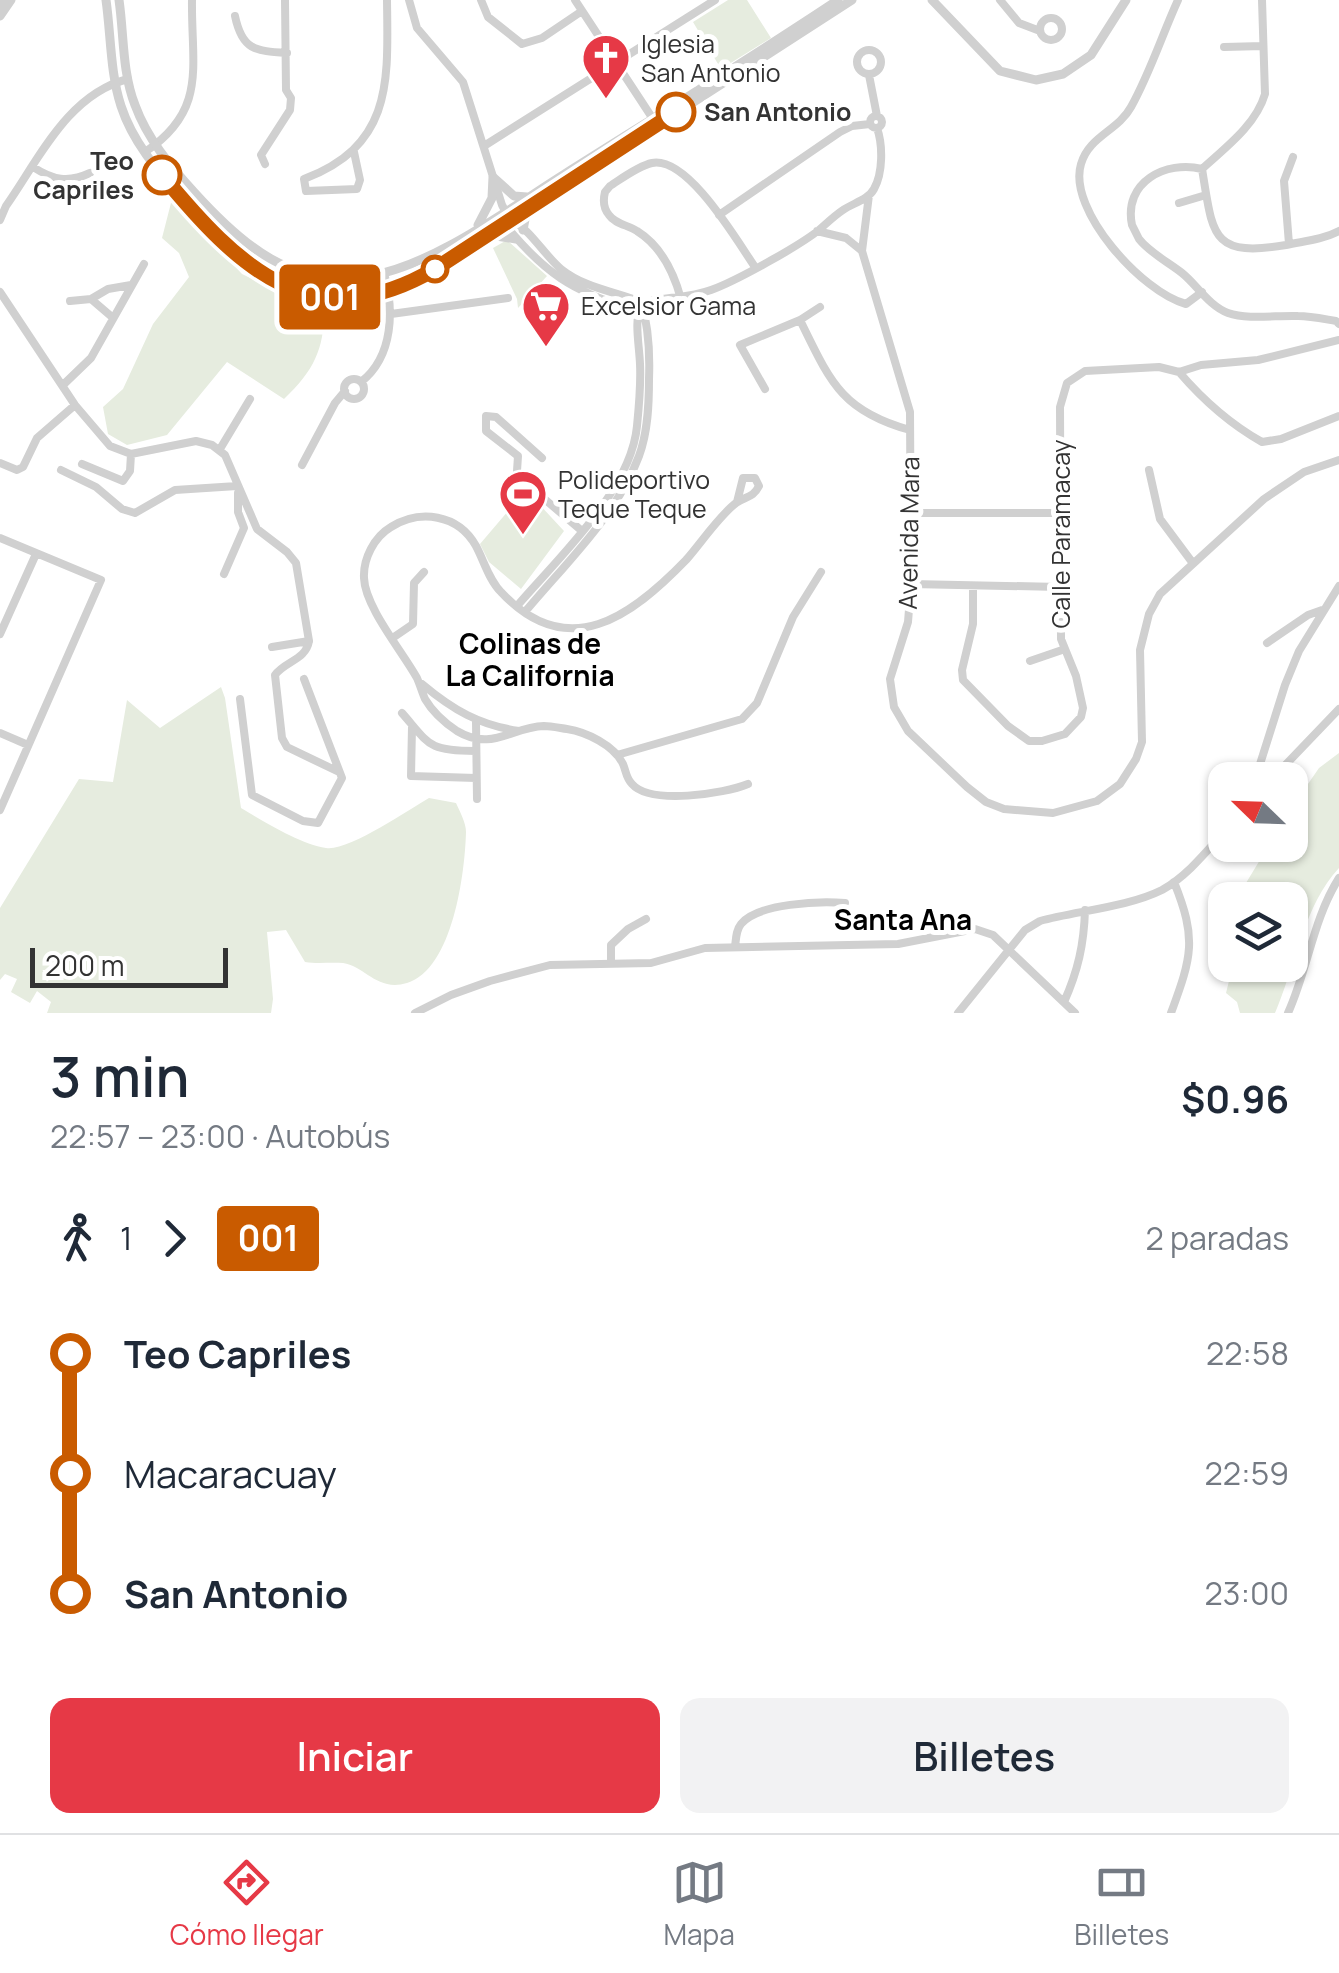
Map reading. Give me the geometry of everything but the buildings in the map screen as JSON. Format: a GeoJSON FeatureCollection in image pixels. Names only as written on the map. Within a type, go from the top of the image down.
{"type":"FeatureCollection","features":[{"type":"Feature","properties":{"kind":"street"},"geometry":{"type":"LineString","coordinates":[[106,0],[116,82],[124,113],[144,152],[216,236],[266,277],[324,297],[389,291],[420,278],[487,235],[529,197],[838,0]]}},
{"type":"Feature","properties":{"kind":"street"},"geometry":{"type":"LineString","coordinates":[[120,0],[128,79],[138,112],[156,145],[223,224],[261,254],[290,268],[325,277],[352,278],[417,262],[476,228],[526,209],[852,0]]}},
{"type":"Feature","properties":{"kind":"street"},"geometry":{"type":"LineString","coordinates":[[144,152],[156,145],[185,112],[193,90],[192,0]]}},
{"type":"Feature","properties":{"kind":"street"},"geometry":{"type":"LineString","coordinates":[[265,164],[261,155],[290,110],[291,98],[286,90],[286,0]]}},
{"type":"Feature","properties":{"kind":"street"},"geometry":{"type":"LineString","coordinates":[[354,152],[360,180],[357,189],[306,191],[304,179],[329,169],[354,152],[374,124],[384,94],[387,0]]}},
{"type":"Feature","properties":{"kind":"street"},"geometry":{"type":"LineString","coordinates":[[409,0],[417,28],[463,82],[508,215],[507,227],[574,278],[597,289],[641,302],[681,300],[714,290],[817,232],[845,208],[869,195]]}},
{"type":"Feature","properties":{"kind":"street"},"geometry":{"type":"LineString","coordinates":[[481,0],[488,17],[522,44],[542,38],[582,11]]}},
{"type":"Feature","properties":{"kind":"street"},"geometry":{"type":"LineString","coordinates":[[575,0],[653,119]]}},
{"type":"Feature","properties":{"kind":"street"},"geometry":{"type":"LineString","coordinates":[[484,146],[715,0]]}},
{"type":"Feature","properties":{"kind":"street"},"geometry":{"type":"LineString","coordinates":[[932,0],[1000,70],[1036,80],[1063,74],[1091,54],[1126,0]]}},
{"type":"Feature","properties":{"kind":"street"},"geometry":{"type":"LineString","coordinates":[[1014,0],[1003,3],[1025,27],[1040,31]]}},
{"type":"Feature","properties":{"kind":"street"},"geometry":{"type":"LineString","coordinates":[[1178,0],[1131,108],[1088,147],[1081,160],[1079,184],[1100,229],[1138,274],[1176,302],[1186,304],[1202,292]]}},
{"type":"Feature","properties":{"kind":"street"},"geometry":{"type":"LineString","coordinates":[[1202,169],[1255,117],[1261,106],[1262,0]]}},
{"type":"Feature","properties":{"kind":"street"},"geometry":{"type":"LineString","coordinates":[[0,16],[5,2]]}},
{"type":"Feature","properties":{"kind":"street"},"geometry":{"type":"LineString","coordinates":[[235,16],[238,32],[247,44],[259,51],[286,54]]}},
{"type":"Feature","properties":{"kind":"street"},"geometry":{"type":"LineString","coordinates":[[1224,47],[1263,46]]}},
{"type":"Feature","properties":{"kind":"street"},"geometry":{"type":"LineString","coordinates":[[862,251],[869,195],[880,165],[870,119],[877,116],[869,75]]}},
{"type":"Feature","properties":{"kind":"street"},"geometry":{"type":"LineString","coordinates":[[0,220],[3,205],[78,106],[97,91],[128,79]]}},
{"type":"Feature","properties":{"kind":"street"},"geometry":{"type":"LineString","coordinates":[[719,215],[840,132],[852,126],[874,126]]}},
{"type":"Feature","properties":{"kind":"street"},"geometry":{"type":"LineString","coordinates":[[1288,244],[1284,181],[1293,157]]}},
{"type":"Feature","properties":{"kind":"street"},"geometry":{"type":"LineString","coordinates":[[681,300],[669,267],[651,242],[637,230],[611,218],[605,210],[605,192],[650,163],[666,164],[687,178],[755,267]]}},
{"type":"Feature","properties":{"kind":"street"},"geometry":{"type":"LineString","coordinates":[[34,167],[62,180],[90,172]]}},
{"type":"Feature","properties":{"kind":"street"},"geometry":{"type":"LineString","coordinates":[[1202,169],[1160,169],[1137,193],[1132,224],[1138,238],[1214,306],[1231,314],[1338,321]]}},
{"type":"Feature","properties":{"kind":"street"},"geometry":{"type":"LineString","coordinates":[[1202,169],[1211,226],[1221,240],[1234,248],[1266,249],[1339,231]]}},
{"type":"Feature","properties":{"kind":"street"},"geometry":{"type":"LineString","coordinates":[[493,177],[514,196],[529,197]]}},
{"type":"Feature","properties":{"kind":"street"},"geometry":{"type":"LineString","coordinates":[[476,228],[492,198],[493,177]]}},
{"type":"Feature","properties":{"kind":"street"},"geometry":{"type":"LineString","coordinates":[[1179,203],[1206,195]]}},
{"type":"Feature","properties":{"kind":"street"},"geometry":{"type":"LineString","coordinates":[[520,234],[526,209]]}},
{"type":"Feature","properties":{"kind":"street"},"geometry":{"type":"LineString","coordinates":[[817,232],[846,238],[862,251]]}},
{"type":"Feature","properties":{"kind":"street"},"geometry":{"type":"LineString","coordinates":[[487,235],[520,234]]}},
{"type":"Feature","properties":{"kind":"street","name":"Avenida Mara"},"geometry":{"type":"LineString","coordinates":[[862,251],[904,387],[910,430],[908,622],[890,678],[900,720],[920,744],[986,802],[1020,813],[1054,813],[1083,807],[1120,784],[1142,742],[1140,662],[1146,624],[1160,594],[1285,484],[1304,472],[1339,460]]}},
{"type":"Feature","properties":{"kind":"street"},"geometry":{"type":"LineString","coordinates":[[63,385],[90,358],[144,264]]}},
{"type":"Feature","properties":{"kind":"street"},"geometry":{"type":"LineString","coordinates":[[361,382],[382,352],[391,314],[384,272]]}},
{"type":"Feature","properties":{"kind":"street"},"geometry":{"type":"LineString","coordinates":[[70,300],[131,286]]}},
{"type":"Feature","properties":{"kind":"street"},"geometry":{"type":"LineString","coordinates":[[0,292],[104,442],[132,454],[187,442],[204,442],[220,449],[233,469],[260,534],[288,552],[296,563],[309,641],[305,653],[274,674],[282,738],[287,746],[338,772]]}},
{"type":"Feature","properties":{"kind":"street"},"geometry":{"type":"LineString","coordinates":[[91,298],[112,317]]}},
{"type":"Feature","properties":{"kind":"street"},"geometry":{"type":"LineString","coordinates":[[391,314],[508,298]]}},
{"type":"Feature","properties":{"kind":"street"},"geometry":{"type":"LineString","coordinates":[[521,609],[585,533],[610,492],[636,432],[648,334],[641,302]]}},
{"type":"Feature","properties":{"kind":"street"},"geometry":{"type":"LineString","coordinates":[[765,389],[740,344],[800,320],[820,307]]}},
{"type":"Feature","properties":{"kind":"street"},"geometry":{"type":"LineString","coordinates":[[800,320],[833,382],[850,404],[874,418],[910,430]]}},
{"type":"Feature","properties":{"kind":"street","name":"Calle Paramacay"},"geometry":{"type":"LineString","coordinates":[[973,586],[973,624],[962,670],[964,680],[1008,726],[1029,741],[1065,734],[1081,717],[1080,693],[1061,639],[1060,407],[1067,383],[1079,373],[1093,370],[1160,367],[1180,372],[1201,365],[1258,360],[1339,340]]}},
{"type":"Feature","properties":{"kind":"street"},"geometry":{"type":"LineString","coordinates":[[1180,372],[1200,396],[1234,425],[1262,442],[1282,439],[1339,416]]}},
{"type":"Feature","properties":{"kind":"street"},"geometry":{"type":"LineString","coordinates":[[302,465],[349,380],[361,382]]}},
{"type":"Feature","properties":{"kind":"street"},"geometry":{"type":"LineString","coordinates":[[345,391],[351,398],[360,396],[364,388],[361,382]]}},
{"type":"Feature","properties":{"kind":"street"},"geometry":{"type":"LineString","coordinates":[[220,449],[250,399]]}},
{"type":"Feature","properties":{"kind":"street"},"geometry":{"type":"LineString","coordinates":[[0,463],[17,470],[23,467],[37,438],[75,405]]}},
{"type":"Feature","properties":{"kind":"street"},"geometry":{"type":"LineString","coordinates":[[542,458],[496,418],[486,416],[486,431],[518,456],[517,471],[522,479],[585,533]]}},
{"type":"Feature","properties":{"kind":"street"},"geometry":{"type":"LineString","coordinates":[[82,464],[123,481],[130,471],[132,454]]}},
{"type":"Feature","properties":{"kind":"street"},"geometry":{"type":"LineString","coordinates":[[60,470],[96,487],[122,509],[135,513],[175,490],[238,488]]}},
{"type":"Feature","properties":{"kind":"street"},"geometry":{"type":"LineString","coordinates":[[1149,470],[1160,519],[1192,562]]}},
{"type":"Feature","properties":{"kind":"street"},"geometry":{"type":"LineString","coordinates":[[224,574],[244,528],[238,512],[238,488]]}},
{"type":"Feature","properties":{"kind":"street"},"geometry":{"type":"LineString","coordinates":[[737,502],[678,568],[620,618],[596,626],[564,626],[537,620],[521,609],[498,590],[474,542],[443,518],[416,516],[386,530],[366,560],[364,580],[369,600],[394,637],[426,700],[443,720],[474,738],[507,738],[544,726],[572,730],[601,742],[617,755],[630,782],[647,795],[732,791],[748,784]]}},
{"type":"Feature","properties":{"kind":"street"},"geometry":{"type":"LineString","coordinates":[[911,513],[1059,513]]}},
{"type":"Feature","properties":{"kind":"street"},"geometry":{"type":"LineString","coordinates":[[0,538],[101,580],[0,810]]}},
{"type":"Feature","properties":{"kind":"street"},"geometry":{"type":"LineString","coordinates":[[0,634],[36,554]]}},
{"type":"Feature","properties":{"kind":"street"},"geometry":{"type":"LineString","coordinates":[[394,637],[414,624],[414,583],[424,572]]}},
{"type":"Feature","properties":{"kind":"street"},"geometry":{"type":"LineString","coordinates":[[617,755],[742,719],[750,712],[793,617],[821,572]]}},
{"type":"Feature","properties":{"kind":"street"},"geometry":{"type":"LineString","coordinates":[[911,584],[1060,586]]}},
{"type":"Feature","properties":{"kind":"street"},"geometry":{"type":"LineString","coordinates":[[1261,762],[1285,685],[1322,610],[1339,586]]}},
{"type":"Feature","properties":{"kind":"street"},"geometry":{"type":"LineString","coordinates":[[1266,644],[1308,614],[1322,610]]}},
{"type":"Feature","properties":{"kind":"street"},"geometry":{"type":"LineString","coordinates":[[272,647],[309,641]]}},
{"type":"Feature","properties":{"kind":"street"},"geometry":{"type":"LineString","coordinates":[[1030,661],[1065,648]]}},
{"type":"Feature","properties":{"kind":"street"},"geometry":{"type":"LineString","coordinates":[[240,699],[252,795],[303,821],[318,823],[342,778],[304,679]]}},
{"type":"Feature","properties":{"kind":"street"},"geometry":{"type":"LineString","coordinates":[[419,682],[476,722],[519,732]]}},
{"type":"Feature","properties":{"kind":"street"},"geometry":{"type":"LineString","coordinates":[[1289,762],[1339,708]]}},
{"type":"Feature","properties":{"kind":"street"},"geometry":{"type":"LineString","coordinates":[[402,713],[425,740],[446,751],[475,752]]}},
{"type":"Feature","properties":{"kind":"street"},"geometry":{"type":"LineString","coordinates":[[476,722],[476,799]]}},
{"type":"Feature","properties":{"kind":"street"},"geometry":{"type":"LineString","coordinates":[[412,728],[411,776],[476,778]]}},
{"type":"Feature","properties":{"kind":"street"},"geometry":{"type":"LineString","coordinates":[[0,733],[28,745]]}},
{"type":"Feature","properties":{"kind":"street"},"geometry":{"type":"LineString","coordinates":[[958,1013],[1025,930],[1040,921],[1142,898],[1174,882],[1208,847]]}},
{"type":"Feature","properties":{"kind":"street"},"geometry":{"type":"LineString","coordinates":[[1288,1013],[1301,983],[1323,906],[1339,878]]}},
{"type":"Feature","properties":{"kind":"street"},"geometry":{"type":"LineString","coordinates":[[1171,1013],[1190,947],[1190,926],[1174,882]]}},
{"type":"Feature","properties":{"kind":"street"},"geometry":{"type":"LineString","coordinates":[[734,948],[738,929],[754,914],[792,905],[845,902]]}},
{"type":"Feature","properties":{"kind":"street"},"geometry":{"type":"LineString","coordinates":[[1064,1002],[1076,976],[1084,942],[1085,910]]}},
{"type":"Feature","properties":{"kind":"street"},"geometry":{"type":"LineString","coordinates":[[610,962],[611,945],[628,928],[646,919]]}},
{"type":"Feature","properties":{"kind":"street"},"geometry":{"type":"LineString","coordinates":[[415,1013],[490,980],[550,965],[651,963],[705,948],[898,944],[975,928],[993,935],[1075,1013]]}},
{"type":"Feature","properties":{"kind":"shaded area"},"geometry":{"type":"Polygon","coordinates":[[[728,0],[747,0],[771,38],[721,69],[693,22],[728,0]]]}},
{"type":"Feature","properties":{"kind":"shaded area"},"geometry":{"type":"Polygon","coordinates":[[[172,199],[242,274],[288,296],[324,306],[323,334],[311,368],[284,399],[227,362],[167,435],[127,445],[108,434],[103,407],[123,389],[153,324],[189,277],[179,253],[162,238],[172,199]]]}},
{"type":"Feature","properties":{"kind":"shaded area"},"geometry":{"type":"Polygon","coordinates":[[[507,240],[547,276],[518,308],[493,248],[507,240]]]}},
{"type":"Feature","properties":{"kind":"shaded area","name":"Polideportivo Teque Teque"},"geometry":{"type":"Polygon","coordinates":[[[526,490],[564,531],[521,589],[489,562],[480,544],[526,490]]]}},
{"type":"Feature","properties":{"kind":"shaded area"},"geometry":{"type":"Polygon","coordinates":[[[221,687],[241,808],[282,831],[316,846],[336,847],[362,837],[429,798],[456,803],[466,829],[463,871],[446,940],[435,959],[423,974],[407,983],[387,984],[351,965],[305,962],[286,930],[267,932],[271,1013],[47,1013],[51,1002],[37,991],[30,1003],[11,992],[17,979],[5,974],[0,980],[0,908],[79,779],[113,782],[127,700],[160,728],[221,687]]]}},
{"type":"Feature","properties":{"kind":"shaded area"},"geometry":{"type":"Polygon","coordinates":[[[1339,753],[1339,868],[1308,921],[1308,882],[1247,882],[1259,862],[1308,862],[1308,784],[1319,768],[1339,753]]]}},
{"type":"Feature","properties":{"kind":"shaded area"},"geometry":{"type":"Polygon","coordinates":[[[1229,982],[1286,982],[1275,1013],[1240,1013],[1237,1002],[1226,993],[1229,982]]]}},
{"type":"Feature","properties":{"kind":"bus line","name":"001"},"geometry":{"type":"LineString","coordinates":[[162,175],[240,260],[266,277],[314,296],[375,295],[406,285],[435,269],[676,112]]}},
{"type":"Feature","properties":{"kind":"place","name":"Iglesia San Antonio"},"geometry":{"type":"Point","coordinates":[606,100]}},
{"type":"Feature","properties":{"kind":"place","name":"San Antonio"},"geometry":{"type":"Point","coordinates":[676,112]}},
{"type":"Feature","properties":{"kind":"place","name":"Teo Capriles"},"geometry":{"type":"Point","coordinates":[162,175]}},
{"type":"Feature","properties":{"kind":"place","name":"Excelsior Gama"},"geometry":{"type":"Point","coordinates":[546,348]}},
{"type":"Feature","properties":{"kind":"place","name":"Polideportivo Teque Teque"},"geometry":{"type":"Point","coordinates":[523,536]}},
{"type":"Feature","properties":{"kind":"district","name":"Colinas de La California"},"geometry":{"type":"Point","coordinates":[530,660]}},
{"type":"Feature","properties":{"kind":"district","name":"Santa Ana"},"geometry":{"type":"Point","coordinates":[903,920]}}]}
